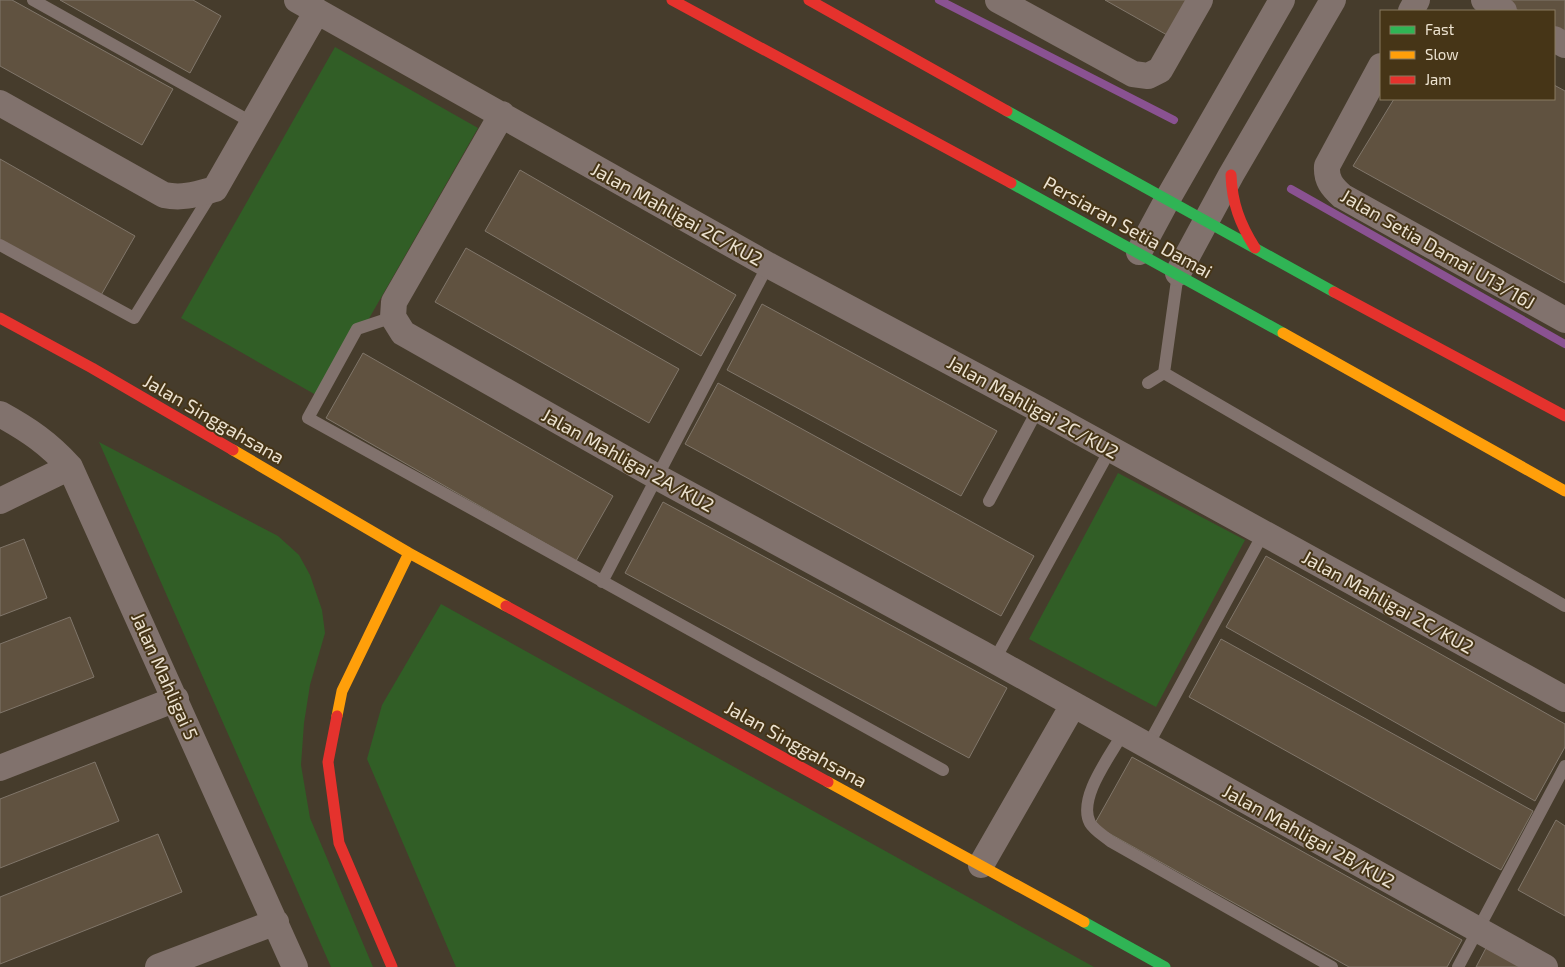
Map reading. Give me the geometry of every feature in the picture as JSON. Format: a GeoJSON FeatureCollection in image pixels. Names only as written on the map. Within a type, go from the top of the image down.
{"type":"FeatureCollection","features":[{"type":"Feature","properties":{"kind":"street","name":"Persiaran Setia Damai"},"geometry":{"type":"LineString","coordinates":[[672,0],[1178,273],[1565,491]]}},
{"type":"Feature","properties":{"kind":"street"},"geometry":{"type":"LineString","coordinates":[[810,0],[1256,250],[1565,416]]}},
{"type":"Feature","properties":{"kind":"street"},"geometry":{"type":"LineString","coordinates":[[998,0],[1133,74],[1148,76],[1160,70],[1200,0]]}},
{"type":"Feature","properties":{"kind":"street"},"geometry":{"type":"LineString","coordinates":[[1139,252],[1282,0]]}},
{"type":"Feature","properties":{"kind":"street"},"geometry":{"type":"LineString","coordinates":[[1178,273],[1205,220],[1333,0]]}},
{"type":"Feature","properties":{"kind":"street"},"geometry":{"type":"LineString","coordinates":[[1484,0],[1502,10]]}},
{"type":"Feature","properties":{"kind":"street"},"geometry":{"type":"LineString","coordinates":[[0,103],[164,195],[184,197],[215,189],[253,123],[307,6]]}},
{"type":"Feature","properties":{"kind":"street","name":"Jalan Mahligai 2C/KU2"},"geometry":{"type":"LineString","coordinates":[[307,6],[768,265],[1038,409],[1565,699]]}},
{"type":"Feature","properties":{"kind":"street","name":"Jalan Setia Damai U13/16J"},"geometry":{"type":"LineString","coordinates":[[1380,68],[1327,166],[1326,174],[1329,182],[1342,196],[1565,320]]}},
{"type":"Feature","properties":{"kind":"street"},"geometry":{"type":"LineString","coordinates":[[393,317],[394,302],[502,114]]}},
{"type":"Feature","properties":{"kind":"street"},"geometry":{"type":"LineString","coordinates":[[1231,175],[1231,201],[1240,223],[1256,250]]}},
{"type":"Feature","properties":{"kind":"street","name":"Jalan Mahligai 2A/KU2"},"geometry":{"type":"LineString","coordinates":[[393,317],[403,333],[659,478],[1073,705]]}},
{"type":"Feature","properties":{"kind":"street","name":"Jalan Singgahsana"},"geometry":{"type":"LineString","coordinates":[[0,318],[101,373],[409,552],[1165,967]]}},
{"type":"Feature","properties":{"kind":"street","name":"Jalan Mahligai 5"},"geometry":{"type":"LineString","coordinates":[[0,414],[29,430],[51,446],[70,467],[276,922],[294,967]]}},
{"type":"Feature","properties":{"kind":"street"},"geometry":{"type":"LineString","coordinates":[[0,501],[70,467]]}},
{"type":"Feature","properties":{"kind":"street"},"geometry":{"type":"LineString","coordinates":[[392,967],[339,843],[328,762],[342,692],[409,552]]}},
{"type":"Feature","properties":{"kind":"street"},"geometry":{"type":"LineString","coordinates":[[0,768],[176,699]]}},
{"type":"Feature","properties":{"kind":"street"},"geometry":{"type":"LineString","coordinates":[[981,865],[1073,705]]}},
{"type":"Feature","properties":{"kind":"street","name":"Jalan Mahligai 2B/KU2"},"geometry":{"type":"LineString","coordinates":[[1073,705],[1545,967]]}},
{"type":"Feature","properties":{"kind":"street"},"geometry":{"type":"LineString","coordinates":[[158,967],[276,922]]}},
{"type":"Feature","properties":{"kind":"lane"},"geometry":{"type":"LineString","coordinates":[[33,0],[253,123]]}},
{"type":"Feature","properties":{"kind":"lane"},"geometry":{"type":"LineString","coordinates":[[0,246],[134,318],[215,189]]}},
{"type":"Feature","properties":{"kind":"lane"},"geometry":{"type":"LineString","coordinates":[[602,582],[659,478],[768,265]]}},
{"type":"Feature","properties":{"kind":"lane"},"geometry":{"type":"LineString","coordinates":[[1164,373],[1178,273]]}},
{"type":"Feature","properties":{"kind":"lane"},"geometry":{"type":"LineString","coordinates":[[393,317],[357,329],[308,418],[943,770]]}},
{"type":"Feature","properties":{"kind":"lane"},"geometry":{"type":"LineString","coordinates":[[1148,383],[1164,373]]}},
{"type":"Feature","properties":{"kind":"lane"},"geometry":{"type":"LineString","coordinates":[[1164,373],[1565,606]]}},
{"type":"Feature","properties":{"kind":"lane"},"geometry":{"type":"LineString","coordinates":[[989,501],[1038,409]]}},
{"type":"Feature","properties":{"kind":"lane"},"geometry":{"type":"LineString","coordinates":[[994,661],[1110,450]]}},
{"type":"Feature","properties":{"kind":"lane"},"geometry":{"type":"LineString","coordinates":[[1147,747],[1263,534]]}},
{"type":"Feature","properties":{"kind":"lane"},"geometry":{"type":"LineString","coordinates":[[1123,733],[1092,787],[1086,813],[1090,824],[1110,841],[1332,967]]}},
{"type":"Feature","properties":{"kind":"lane"},"geometry":{"type":"LineString","coordinates":[[1458,967],[1565,766]]}},
{"type":"Feature","properties":{"kind":"green space"},"geometry":{"type":"Polygon","coordinates":[[[335,47],[478,128],[323,399],[181,318],[335,47]]]}},
{"type":"Feature","properties":{"kind":"green space"},"geometry":{"type":"Polygon","coordinates":[[[99,442],[278,536],[299,555],[310,575],[322,610],[325,633],[310,685],[304,723],[301,765],[310,818],[373,967],[331,967],[99,442]]]}},
{"type":"Feature","properties":{"kind":"green space"},"geometry":{"type":"Polygon","coordinates":[[[1118,473],[1245,540],[1156,707],[1029,639],[1118,473]]]}},
{"type":"Feature","properties":{"kind":"green space"},"geometry":{"type":"Polygon","coordinates":[[[441,604],[1094,967],[456,967],[367,759],[382,705],[441,604]]]}},
{"type":"Feature","properties":{"kind":"building"},"geometry":{"type":"Polygon","coordinates":[[[0,0],[12,0],[173,89],[142,145],[0,66],[0,0]]]}},
{"type":"Feature","properties":{"kind":"building"},"geometry":{"type":"Polygon","coordinates":[[[60,0],[193,0],[221,16],[190,73],[60,0]]]}},
{"type":"Feature","properties":{"kind":"building"},"geometry":{"type":"Polygon","coordinates":[[[1105,0],[1187,0],[1167,35],[1105,0]]]}},
{"type":"Feature","properties":{"kind":"building"},"geometry":{"type":"Polygon","coordinates":[[[1499,0],[1565,0],[1565,36],[1555,31],[1555,10],[1517,10],[1499,0]]]}},
{"type":"Feature","properties":{"kind":"building"},"geometry":{"type":"Polygon","coordinates":[[[1555,86],[1565,91],[1565,283],[1353,166],[1393,100],[1555,100],[1555,86]]]}},
{"type":"Feature","properties":{"kind":"building"},"geometry":{"type":"Polygon","coordinates":[[[0,159],[135,236],[100,297],[0,241],[0,159]]]}},
{"type":"Feature","properties":{"kind":"building"},"geometry":{"type":"Polygon","coordinates":[[[520,170],[736,295],[701,356],[485,231],[520,170]]]}},
{"type":"Feature","properties":{"kind":"building"},"geometry":{"type":"Polygon","coordinates":[[[466,248],[679,369],[649,423],[435,302],[466,248]]]}},
{"type":"Feature","properties":{"kind":"building"},"geometry":{"type":"Polygon","coordinates":[[[762,304],[997,431],[961,496],[727,370],[762,304]]]}},
{"type":"Feature","properties":{"kind":"building"},"geometry":{"type":"Polygon","coordinates":[[[363,353],[613,496],[576,561],[326,418],[363,353]]]}},
{"type":"Feature","properties":{"kind":"building"},"geometry":{"type":"Polygon","coordinates":[[[718,383],[1034,556],[1001,616],[685,444],[718,383]]]}},
{"type":"Feature","properties":{"kind":"building"},"geometry":{"type":"Polygon","coordinates":[[[663,502],[1007,688],[969,758],[625,573],[663,502]]]}},
{"type":"Feature","properties":{"kind":"building"},"geometry":{"type":"Polygon","coordinates":[[[24,539],[47,598],[0,616],[0,548],[24,539]]]}},
{"type":"Feature","properties":{"kind":"building"},"geometry":{"type":"Polygon","coordinates":[[[1266,556],[1565,724],[1565,747],[1535,801],[1226,627],[1266,556]]]}},
{"type":"Feature","properties":{"kind":"building"},"geometry":{"type":"Polygon","coordinates":[[[70,617],[94,677],[0,713],[0,644],[70,617]]]}},
{"type":"Feature","properties":{"kind":"building"},"geometry":{"type":"Polygon","coordinates":[[[1221,639],[1533,811],[1501,870],[1189,697],[1221,639]]]}},
{"type":"Feature","properties":{"kind":"building"},"geometry":{"type":"Polygon","coordinates":[[[1132,757],[1462,940],[1447,967],[1349,967],[1094,825],[1132,757]]]}},
{"type":"Feature","properties":{"kind":"building"},"geometry":{"type":"Polygon","coordinates":[[[95,762],[119,821],[0,868],[0,799],[95,762]]]}},
{"type":"Feature","properties":{"kind":"building"},"geometry":{"type":"Polygon","coordinates":[[[1556,820],[1565,826],[1565,916],[1518,890],[1556,820]]]}},
{"type":"Feature","properties":{"kind":"building"},"geometry":{"type":"Polygon","coordinates":[[[158,834],[182,892],[0,964],[0,897],[158,834]]]}},
{"type":"Feature","properties":{"kind":"building"},"geometry":{"type":"Polygon","coordinates":[[[1486,948],[1521,967],[1476,967],[1486,948]]]}},
{"type":"Feature","properties":{"kind":"waterway"},"geometry":{"type":"LineString","coordinates":[[939,0],[1174,120]]}},
{"type":"Feature","properties":{"kind":"waterway"},"geometry":{"type":"LineString","coordinates":[[1291,189],[1565,344]]}},
{"type":"Feature","properties":{"kind":"traffic: fast"},"geometry":{"type":"LineString","coordinates":[[1007,111],[1334,292]]}},
{"type":"Feature","properties":{"kind":"traffic: fast"},"geometry":{"type":"LineString","coordinates":[[1011,183],[1283,333]]}},
{"type":"Feature","properties":{"kind":"traffic: fast"},"geometry":{"type":"LineString","coordinates":[[1084,922],[1165,967]]}},
{"type":"Feature","properties":{"kind":"traffic: slow"},"geometry":{"type":"LineString","coordinates":[[1283,333],[1565,491]]}},
{"type":"Feature","properties":{"kind":"traffic: slow"},"geometry":{"type":"LineString","coordinates":[[233,450],[409,553],[506,606]]}},
{"type":"Feature","properties":{"kind":"traffic: slow"},"geometry":{"type":"LineString","coordinates":[[337,716],[342,691],[409,553]]}},
{"type":"Feature","properties":{"kind":"traffic: slow"},"geometry":{"type":"LineString","coordinates":[[828,782],[1084,922]]}},
{"type":"Feature","properties":{"kind":"traffic: jam"},"geometry":{"type":"LineString","coordinates":[[672,0],[1011,183]]}},
{"type":"Feature","properties":{"kind":"traffic: jam"},"geometry":{"type":"LineString","coordinates":[[809,0],[1007,111]]}},
{"type":"Feature","properties":{"kind":"traffic: jam"},"geometry":{"type":"LineString","coordinates":[[1231,175],[1233,195],[1238,213],[1255,248]]}},
{"type":"Feature","properties":{"kind":"traffic: jam"},"geometry":{"type":"LineString","coordinates":[[1334,292],[1565,416]]}},
{"type":"Feature","properties":{"kind":"traffic: jam"},"geometry":{"type":"LineString","coordinates":[[0,318],[92,368],[233,450]]}},
{"type":"Feature","properties":{"kind":"traffic: jam"},"geometry":{"type":"LineString","coordinates":[[506,606],[828,782]]}},
{"type":"Feature","properties":{"kind":"traffic: jam"},"geometry":{"type":"LineString","coordinates":[[337,716],[328,762],[339,843],[392,967]]}}]}
